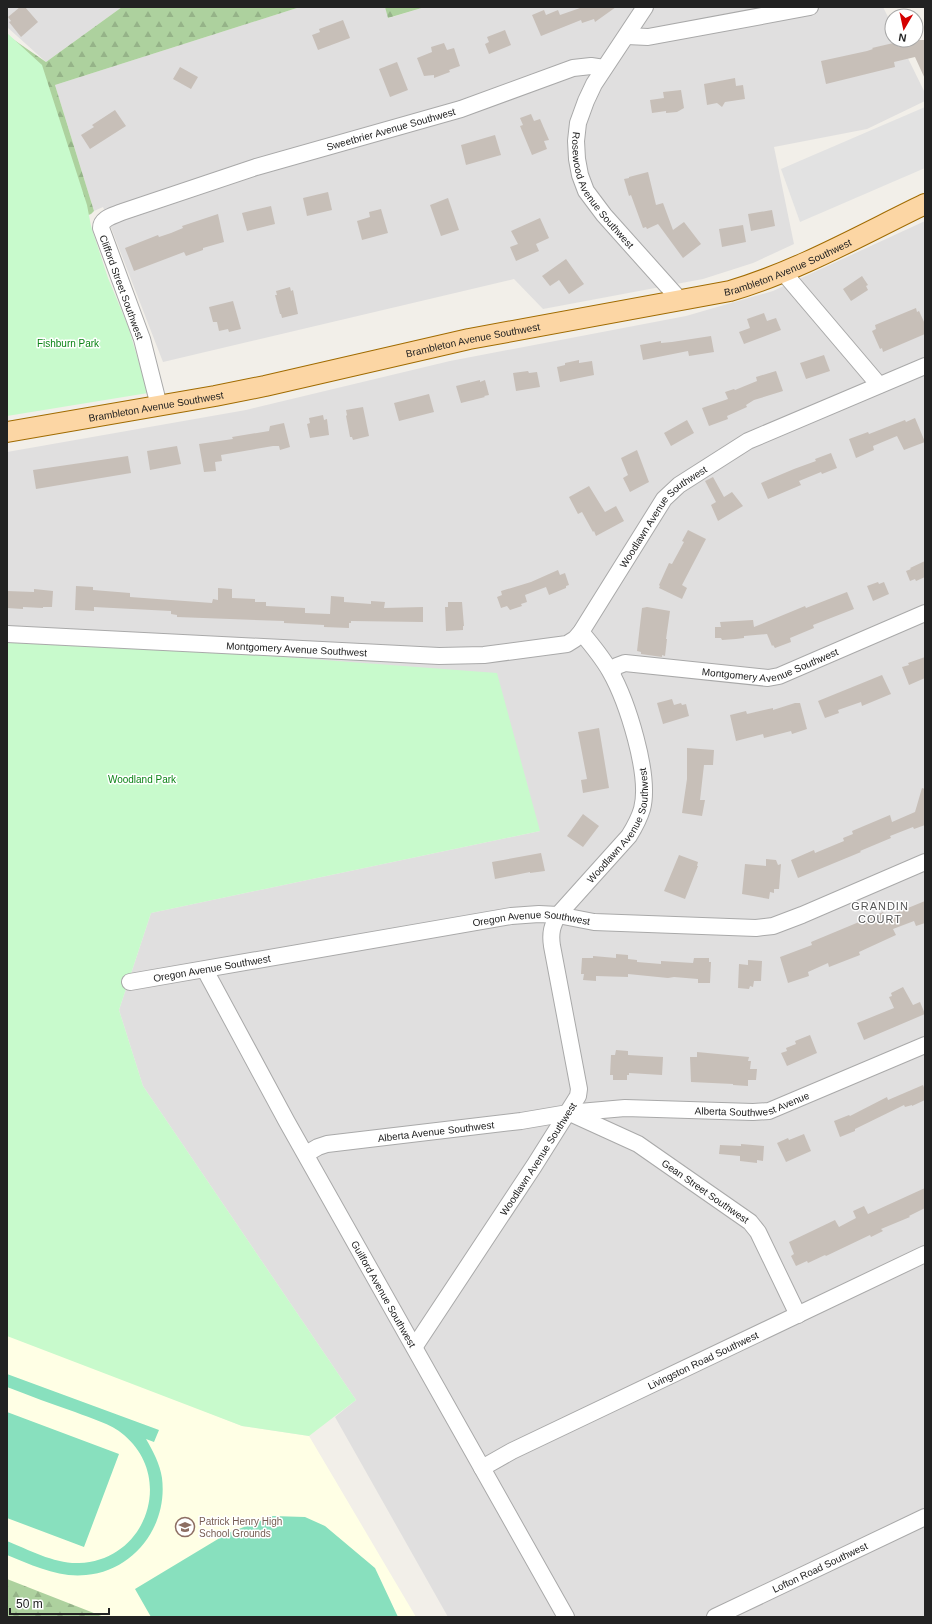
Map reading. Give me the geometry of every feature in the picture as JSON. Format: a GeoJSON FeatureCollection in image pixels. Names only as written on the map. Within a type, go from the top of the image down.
{"type":"FeatureCollection","features":[{"type":"Feature","properties":{"kind":"main road","name":"Brambleton Avenue Southwest"},"geometry":{"type":"LineString","coordinates":[[7,432],[266,386],[469,339],[730,291],[760,282],[783,272],[925,204]]}},
{"type":"Feature","properties":{"kind":"street","name":"Rosewood Avenue Southwest"},"geometry":{"type":"LineString","coordinates":[[646,7],[594,84],[578,123],[576,159],[586,191],[604,215],[680,300]]}},
{"type":"Feature","properties":{"kind":"street"},"geometry":{"type":"LineString","coordinates":[[627,36],[648,36],[810,7]]}},
{"type":"Feature","properties":{"kind":"street","name":"Sweetbrier Avenue Southwest"},"geometry":{"type":"LineString","coordinates":[[176,194],[256,167],[460,109],[573,68],[591,66],[604,68]]}},
{"type":"Feature","properties":{"kind":"street","name":"Clifford Street Southwest"},"geometry":{"type":"LineString","coordinates":[[160,406],[142,339],[101,228],[101,224],[103,220],[122,212],[176,194]]}},
{"type":"Feature","properties":{"kind":"street"},"geometry":{"type":"LineString","coordinates":[[783,272],[879,386]]}},
{"type":"Feature","properties":{"kind":"street","name":"Woodlawn Avenue Southwest"},"geometry":{"type":"LineString","coordinates":[[414,1346],[578,1096],[579,1089],[550,935],[552,925],[558,915],[590,878],[623,844],[636,824],[642,808],[644,791],[643,774],[634,734],[621,695],[611,672],[597,650],[581,632],[664,499],[679,485],[748,441],[925,366]]}},
{"type":"Feature","properties":{"kind":"street","name":"Montgomery Avenue Southwest"},"geometry":{"type":"LineString","coordinates":[[611,672],[618,666],[625,663],[768,678],[778,676],[925,613]]}},
{"type":"Feature","properties":{"kind":"street","name":"Montgomery Avenue Southwest"},"geometry":{"type":"LineString","coordinates":[[7,634],[461,656],[484,655],[562,646],[575,640],[581,632]]}},
{"type":"Feature","properties":{"kind":"street","name":"Oregon Avenue Southwest"},"geometry":{"type":"LineString","coordinates":[[130,982],[205,970],[491,918],[539,914],[558,915],[594,922],[756,928],[773,926],[925,862]]}},
{"type":"Feature","properties":{"kind":"street","name":"Guilford Avenue Southwest"},"geometry":{"type":"LineString","coordinates":[[205,970],[214,989],[306,1154],[566,1617]]}},
{"type":"Feature","properties":{"kind":"street","name":"Alberta Southwest Avenue"},"geometry":{"type":"LineString","coordinates":[[568,1113],[625,1108],[753,1112],[769,1111],[925,1046]]}},
{"type":"Feature","properties":{"kind":"street","name":"Alberta Avenue Southwest"},"geometry":{"type":"LineString","coordinates":[[306,1154],[327,1144],[521,1121],[568,1113]]}},
{"type":"Feature","properties":{"kind":"street","name":"Gean Street Southwest"},"geometry":{"type":"LineString","coordinates":[[568,1113],[638,1144],[750,1222],[758,1232],[798,1315]]}},
{"type":"Feature","properties":{"kind":"street","name":"Livingston Road Southwest"},"geometry":{"type":"LineString","coordinates":[[482,1468],[512,1451],[925,1254]]}},
{"type":"Feature","properties":{"kind":"street","name":"Lofton Road Southwest"},"geometry":{"type":"LineString","coordinates":[[715,1617],[925,1517]]}},
{"type":"Feature","properties":{"kind":"shaded area"},"geometry":{"type":"Polygon","coordinates":[[[7,7],[122,7],[46,62],[7,27],[7,7]]]}},
{"type":"Feature","properties":{"kind":"shaded area"},"geometry":{"type":"Polygon","coordinates":[[[300,7],[385,7],[389,18],[425,7],[883,7],[884,48],[903,48],[925,93],[925,101],[867,129],[774,147],[794,244],[753,263],[703,279],[543,309],[514,279],[163,362],[103,207],[94,211],[55,85],[300,7]]]}},
{"type":"Feature","properties":{"kind":"shaded area"},"geometry":{"type":"Polygon","coordinates":[[[925,107],[925,168],[800,222],[781,169],[925,107]]]}},
{"type":"Feature","properties":{"kind":"shaded area"},"geometry":{"type":"Polygon","coordinates":[[[925,221],[925,1617],[448,1617],[335,1417],[356,1400],[143,1086],[119,1010],[151,913],[540,831],[7,636],[7,452],[246,410],[450,361],[686,316],[773,291],[925,221]]]}},
{"type":"Feature","properties":{"kind":"shaded area","name":"Patrick Henry High School Grounds"},"geometry":{"type":"Polygon","coordinates":[[[7,1333],[242,1426],[309,1436],[416,1617],[7,1617],[7,1333]]]}},
{"type":"Feature","properties":{"kind":"green space"},"geometry":{"type":"Polygon","coordinates":[[[122,7],[300,7],[55,85],[94,211],[86,216],[7,35],[46,62],[122,7]]]}},
{"type":"Feature","properties":{"kind":"green space"},"geometry":{"type":"Polygon","coordinates":[[[385,7],[425,7],[388,18],[385,7]]]}},
{"type":"Feature","properties":{"kind":"green space","name":"Fishburn Park"},"geometry":{"type":"Polygon","coordinates":[[[7,33],[42,65],[87,205],[91,226],[108,278],[128,326],[148,393],[7,416],[7,33]]]}},
{"type":"Feature","properties":{"kind":"green space","name":"Woodland Park"},"geometry":{"type":"Polygon","coordinates":[[[7,636],[497,673],[540,831],[151,913],[119,1010],[143,1086],[356,1400],[309,1436],[242,1426],[7,1336],[7,636]]]}},
{"type":"Feature","properties":{"kind":"green space"},"geometry":{"type":"Polygon","coordinates":[[[7,1374],[159,1430],[154,1442],[146,1439],[154,1453],[162,1478],[162,1496],[159,1513],[153,1529],[144,1543],[133,1555],[119,1565],[103,1572],[86,1575],[65,1575],[36,1567],[7,1555],[7,1541],[42,1556],[70,1563],[102,1559],[121,1548],[136,1533],[146,1514],[150,1494],[148,1473],[139,1453],[124,1435],[113,1427],[101,1422],[7,1387],[7,1374]]]}},
{"type":"Feature","properties":{"kind":"green space"},"geometry":{"type":"Polygon","coordinates":[[[7,1412],[119,1454],[84,1547],[7,1518],[7,1412]]]}},
{"type":"Feature","properties":{"kind":"green space"},"geometry":{"type":"Polygon","coordinates":[[[273,1516],[305,1517],[325,1526],[375,1568],[398,1617],[151,1617],[135,1589],[228,1533],[273,1516]]]}},
{"type":"Feature","properties":{"kind":"green space"},"geometry":{"type":"Polygon","coordinates":[[[7,1579],[104,1617],[7,1617],[7,1579]]]}},
{"type":"Feature","properties":{"kind":"building"},"geometry":{"type":"Polygon","coordinates":[[[20,7],[25,7],[38,22],[21,37],[9,22],[11,21],[8,17],[20,7]]]}},
{"type":"Feature","properties":{"kind":"building"},"geometry":{"type":"Polygon","coordinates":[[[583,7],[616,7],[595,22],[594,19],[582,23],[581,20],[541,36],[532,15],[544,10],[546,15],[558,10],[560,15],[583,7]]]}},
{"type":"Feature","properties":{"kind":"building"},"geometry":{"type":"Polygon","coordinates":[[[343,20],[350,38],[318,50],[312,35],[320,32],[319,29],[343,20]]]}},
{"type":"Feature","properties":{"kind":"building"},"geometry":{"type":"Polygon","coordinates":[[[505,30],[511,45],[489,54],[485,44],[489,42],[487,37],[505,30]]]}},
{"type":"Feature","properties":{"kind":"building"},"geometry":{"type":"Polygon","coordinates":[[[925,40],[925,79],[915,57],[894,62],[895,67],[826,84],[821,61],[867,51],[873,49],[872,48],[884,45],[884,48],[924,48],[925,40]]]}},
{"type":"Feature","properties":{"kind":"building"},"geometry":{"type":"Polygon","coordinates":[[[444,43],[447,50],[454,48],[460,66],[449,70],[450,72],[434,78],[434,75],[424,76],[417,58],[432,52],[431,47],[444,43]]]}},
{"type":"Feature","properties":{"kind":"building"},"geometry":{"type":"Polygon","coordinates":[[[397,62],[408,90],[390,97],[379,69],[397,62]]]}},
{"type":"Feature","properties":{"kind":"building"},"geometry":{"type":"Polygon","coordinates":[[[180,67],[198,77],[191,89],[173,79],[180,67]]]}},
{"type":"Feature","properties":{"kind":"building"},"geometry":{"type":"Polygon","coordinates":[[[735,78],[736,86],[743,85],[745,99],[725,102],[722,107],[717,103],[707,105],[704,84],[735,78]]]}},
{"type":"Feature","properties":{"kind":"building"},"geometry":{"type":"Polygon","coordinates":[[[681,90],[684,108],[677,112],[666,113],[666,111],[652,113],[650,100],[664,98],[663,92],[681,90]]]}},
{"type":"Feature","properties":{"kind":"building"},"geometry":{"type":"Polygon","coordinates":[[[115,110],[126,126],[90,149],[81,135],[94,127],[92,125],[115,110]]]}},
{"type":"Feature","properties":{"kind":"building"},"geometry":{"type":"Polygon","coordinates":[[[531,114],[534,121],[540,119],[549,140],[544,141],[547,149],[532,155],[520,126],[523,125],[520,118],[531,114]]]}},
{"type":"Feature","properties":{"kind":"building"},"geometry":{"type":"Polygon","coordinates":[[[495,135],[501,155],[466,165],[461,145],[495,135]]]}},
{"type":"Feature","properties":{"kind":"building"},"geometry":{"type":"Polygon","coordinates":[[[648,172],[656,205],[663,203],[673,230],[684,222],[701,244],[683,258],[658,224],[647,229],[646,227],[643,228],[631,195],[629,196],[624,179],[648,172]]]}},
{"type":"Feature","properties":{"kind":"building"},"geometry":{"type":"Polygon","coordinates":[[[328,192],[332,210],[307,216],[303,198],[328,192]]]}},
{"type":"Feature","properties":{"kind":"building"},"geometry":{"type":"Polygon","coordinates":[[[448,198],[459,230],[441,236],[430,205],[448,198]]]}},
{"type":"Feature","properties":{"kind":"building"},"geometry":{"type":"Polygon","coordinates":[[[271,206],[275,224],[247,231],[242,213],[271,206]]]}},
{"type":"Feature","properties":{"kind":"building"},"geometry":{"type":"Polygon","coordinates":[[[381,209],[388,233],[362,240],[357,221],[370,217],[369,212],[381,209]]]}},
{"type":"Feature","properties":{"kind":"building"},"geometry":{"type":"Polygon","coordinates":[[[772,210],[775,226],[751,231],[748,214],[772,210]]]}},
{"type":"Feature","properties":{"kind":"building"},"geometry":{"type":"Polygon","coordinates":[[[218,214],[224,242],[203,248],[203,250],[186,256],[184,252],[134,271],[125,248],[158,235],[159,237],[171,233],[183,228],[182,226],[218,214]]]}},
{"type":"Feature","properties":{"kind":"building"},"geometry":{"type":"Polygon","coordinates":[[[540,218],[549,238],[536,244],[539,251],[516,261],[510,247],[518,244],[511,231],[540,218]]]}},
{"type":"Feature","properties":{"kind":"building"},"geometry":{"type":"Polygon","coordinates":[[[743,225],[746,242],[722,247],[719,229],[743,225]]]}},
{"type":"Feature","properties":{"kind":"building"},"geometry":{"type":"Polygon","coordinates":[[[566,259],[584,284],[569,294],[559,280],[550,286],[542,276],[566,259]]]}},
{"type":"Feature","properties":{"kind":"building"},"geometry":{"type":"Polygon","coordinates":[[[862,276],[868,285],[866,286],[868,290],[851,301],[843,289],[862,276]]]}},
{"type":"Feature","properties":{"kind":"building"},"geometry":{"type":"Polygon","coordinates":[[[290,287],[291,291],[293,290],[298,314],[282,318],[275,295],[277,295],[276,291],[290,287]]]}},
{"type":"Feature","properties":{"kind":"building"},"geometry":{"type":"Polygon","coordinates":[[[233,301],[241,329],[229,332],[228,329],[219,331],[217,322],[213,322],[209,307],[233,301]]]}},
{"type":"Feature","properties":{"kind":"building"},"geometry":{"type":"Polygon","coordinates":[[[916,308],[925,324],[925,334],[883,352],[882,348],[880,349],[872,331],[876,329],[875,325],[916,308]]]}},
{"type":"Feature","properties":{"kind":"building"},"geometry":{"type":"Polygon","coordinates":[[[764,313],[767,321],[776,318],[781,330],[744,344],[739,332],[750,328],[747,319],[764,313]]]}},
{"type":"Feature","properties":{"kind":"building"},"geometry":{"type":"Polygon","coordinates":[[[711,336],[714,352],[689,356],[688,351],[643,360],[640,345],[661,341],[661,343],[672,342],[711,336]]]}},
{"type":"Feature","properties":{"kind":"building"},"geometry":{"type":"Polygon","coordinates":[[[824,355],[830,371],[806,379],[800,363],[824,355]]]}},
{"type":"Feature","properties":{"kind":"building"},"geometry":{"type":"Polygon","coordinates":[[[579,360],[579,363],[592,361],[594,375],[560,382],[557,367],[565,365],[565,363],[579,360]]]}},
{"type":"Feature","properties":{"kind":"building"},"geometry":{"type":"Polygon","coordinates":[[[528,371],[529,373],[537,372],[540,387],[516,391],[513,373],[528,371]]]}},
{"type":"Feature","properties":{"kind":"building"},"geometry":{"type":"Polygon","coordinates":[[[776,371],[783,391],[754,400],[746,405],[747,407],[727,416],[728,419],[709,426],[702,408],[728,399],[725,392],[735,390],[757,381],[756,377],[776,371]]]}},
{"type":"Feature","properties":{"kind":"building"},"geometry":{"type":"Polygon","coordinates":[[[480,380],[480,382],[485,380],[489,395],[461,403],[456,386],[480,380]]]}},
{"type":"Feature","properties":{"kind":"building"},"geometry":{"type":"Polygon","coordinates":[[[429,394],[434,412],[399,421],[394,403],[429,394]]]}},
{"type":"Feature","properties":{"kind":"building"},"geometry":{"type":"Polygon","coordinates":[[[363,407],[369,436],[353,440],[352,437],[350,437],[346,410],[363,407]]]}},
{"type":"Feature","properties":{"kind":"building"},"geometry":{"type":"Polygon","coordinates":[[[323,415],[324,420],[327,419],[329,435],[310,438],[307,424],[310,423],[309,418],[323,415]]]}},
{"type":"Feature","properties":{"kind":"building"},"geometry":{"type":"Polygon","coordinates":[[[915,418],[925,442],[904,450],[897,436],[873,446],[874,450],[856,458],[849,439],[868,432],[869,434],[905,420],[906,422],[915,418]]]}},
{"type":"Feature","properties":{"kind":"building"},"geometry":{"type":"Polygon","coordinates":[[[687,420],[694,433],[671,446],[664,433],[687,420]]]}},
{"type":"Feature","properties":{"kind":"building"},"geometry":{"type":"Polygon","coordinates":[[[284,423],[290,447],[280,450],[279,446],[273,446],[221,455],[222,461],[215,462],[216,471],[204,472],[199,444],[233,439],[232,437],[269,431],[270,426],[284,423]]]}},
{"type":"Feature","properties":{"kind":"building"},"geometry":{"type":"Polygon","coordinates":[[[177,446],[181,464],[150,470],[147,451],[177,446]]]}},
{"type":"Feature","properties":{"kind":"building"},"geometry":{"type":"Polygon","coordinates":[[[637,450],[649,482],[630,492],[623,478],[628,475],[621,458],[637,450]]]}},
{"type":"Feature","properties":{"kind":"building"},"geometry":{"type":"Polygon","coordinates":[[[831,453],[837,468],[822,474],[821,472],[799,481],[801,485],[768,499],[761,483],[816,461],[815,459],[831,453]]]}},
{"type":"Feature","properties":{"kind":"building"},"geometry":{"type":"Polygon","coordinates":[[[128,456],[131,473],[36,489],[33,470],[128,456]]]}},
{"type":"Feature","properties":{"kind":"building"},"geometry":{"type":"Polygon","coordinates":[[[713,477],[724,497],[732,492],[743,506],[718,521],[711,505],[716,502],[705,481],[713,477]]]}},
{"type":"Feature","properties":{"kind":"building"},"geometry":{"type":"Polygon","coordinates":[[[589,486],[605,512],[616,506],[624,521],[596,536],[582,512],[578,514],[569,497],[589,486]]]}},
{"type":"Feature","properties":{"kind":"building"},"geometry":{"type":"Polygon","coordinates":[[[688,530],[706,539],[682,585],[687,588],[682,599],[659,588],[659,585],[669,563],[672,564],[684,542],[682,541],[688,530]]]}},
{"type":"Feature","properties":{"kind":"building"},"geometry":{"type":"Polygon","coordinates":[[[925,561],[925,577],[916,581],[915,579],[910,581],[906,571],[925,561]]]}},
{"type":"Feature","properties":{"kind":"building"},"geometry":{"type":"Polygon","coordinates":[[[558,570],[560,575],[565,573],[569,585],[566,586],[566,588],[549,595],[546,587],[525,595],[527,602],[521,604],[522,606],[510,610],[507,606],[501,608],[497,597],[502,595],[501,591],[531,582],[558,570]]]}},
{"type":"Feature","properties":{"kind":"building"},"geometry":{"type":"Polygon","coordinates":[[[878,582],[879,584],[884,582],[889,594],[873,601],[867,586],[878,582]]]}},
{"type":"Feature","properties":{"kind":"building"},"geometry":{"type":"Polygon","coordinates":[[[76,586],[93,587],[93,590],[130,593],[130,597],[212,603],[213,599],[218,600],[218,588],[232,589],[232,598],[255,599],[255,602],[266,602],[266,606],[305,608],[305,613],[330,614],[331,596],[344,597],[344,602],[371,604],[371,601],[385,602],[384,608],[423,607],[423,622],[351,621],[351,623],[349,623],[349,628],[284,623],[284,621],[177,617],[177,615],[171,614],[171,611],[94,607],[94,611],[75,610],[76,586]]]}},
{"type":"Feature","properties":{"kind":"building"},"geometry":{"type":"Polygon","coordinates":[[[34,589],[53,591],[52,607],[23,607],[23,609],[7,608],[7,591],[34,592],[34,589]]]}},
{"type":"Feature","properties":{"kind":"building"},"geometry":{"type":"Polygon","coordinates":[[[847,592],[854,609],[813,625],[814,628],[790,638],[791,642],[775,648],[773,645],[772,646],[767,634],[744,636],[744,638],[736,639],[722,640],[721,638],[715,638],[715,627],[721,627],[720,622],[753,620],[754,627],[805,606],[806,608],[847,592]]]}},
{"type":"Feature","properties":{"kind":"building"},"geometry":{"type":"Polygon","coordinates":[[[448,602],[462,602],[463,630],[446,631],[445,607],[448,607],[448,602]]]}},
{"type":"Feature","properties":{"kind":"building"},"geometry":{"type":"Polygon","coordinates":[[[647,607],[670,611],[665,656],[662,655],[662,657],[641,654],[641,652],[637,651],[642,608],[647,607]]]}},
{"type":"Feature","properties":{"kind":"building"},"geometry":{"type":"Polygon","coordinates":[[[925,657],[925,678],[909,685],[902,667],[909,665],[908,663],[925,657]]]}},
{"type":"Feature","properties":{"kind":"building"},"geometry":{"type":"Polygon","coordinates":[[[882,675],[891,694],[862,706],[861,702],[838,710],[839,713],[825,718],[818,701],[882,675]]]}},
{"type":"Feature","properties":{"kind":"building"},"geometry":{"type":"Polygon","coordinates":[[[672,699],[674,705],[681,703],[682,705],[686,704],[689,716],[663,724],[657,703],[672,699]]]}},
{"type":"Feature","properties":{"kind":"building"},"geometry":{"type":"Polygon","coordinates":[[[795,703],[800,703],[807,729],[792,734],[791,731],[764,738],[763,734],[736,741],[730,715],[746,711],[747,714],[773,708],[773,710],[795,703]]]}},
{"type":"Feature","properties":{"kind":"building"},"geometry":{"type":"Polygon","coordinates":[[[599,728],[609,788],[583,793],[581,780],[587,779],[578,732],[599,728]]]}},
{"type":"Feature","properties":{"kind":"building"},"geometry":{"type":"Polygon","coordinates":[[[687,748],[714,750],[713,765],[704,765],[700,800],[705,800],[702,816],[682,813],[687,779],[687,748]]]}},
{"type":"Feature","properties":{"kind":"building"},"geometry":{"type":"Polygon","coordinates":[[[922,788],[925,789],[925,825],[914,829],[913,827],[890,836],[891,838],[860,851],[861,852],[798,878],[791,860],[814,850],[815,853],[844,841],[843,838],[853,834],[852,831],[890,815],[892,822],[915,812],[922,788]]]}},
{"type":"Feature","properties":{"kind":"building"},"geometry":{"type":"Polygon","coordinates":[[[583,814],[599,826],[583,847],[567,836],[583,814]]]}},
{"type":"Feature","properties":{"kind":"building"},"geometry":{"type":"Polygon","coordinates":[[[541,853],[545,871],[530,872],[495,879],[492,862],[541,853]]]}},
{"type":"Feature","properties":{"kind":"building"},"geometry":{"type":"Polygon","coordinates":[[[679,855],[698,862],[698,866],[685,899],[664,891],[679,855]]]}},
{"type":"Feature","properties":{"kind":"building"},"geometry":{"type":"Polygon","coordinates":[[[766,859],[776,860],[778,865],[781,864],[779,889],[774,889],[774,893],[770,892],[769,899],[742,894],[745,864],[766,866],[766,859]]]}},
{"type":"Feature","properties":{"kind":"building"},"geometry":{"type":"Polygon","coordinates":[[[925,901],[925,923],[916,926],[914,921],[893,929],[896,935],[859,952],[860,955],[829,967],[828,963],[808,972],[809,976],[788,983],[780,957],[812,945],[811,942],[883,912],[886,917],[925,901]]]}},
{"type":"Feature","properties":{"kind":"building"},"geometry":{"type":"Polygon","coordinates":[[[616,954],[628,955],[628,959],[637,960],[637,962],[661,964],[661,961],[693,963],[694,958],[709,958],[709,962],[711,962],[710,983],[698,983],[698,979],[628,974],[628,977],[596,976],[596,981],[583,980],[584,974],[581,974],[582,958],[593,958],[593,956],[616,958],[616,954]]]}},
{"type":"Feature","properties":{"kind":"building"},"geometry":{"type":"Polygon","coordinates":[[[748,960],[762,961],[761,981],[754,981],[753,987],[750,986],[749,989],[738,988],[739,964],[748,965],[748,960]]]}},
{"type":"Feature","properties":{"kind":"building"},"geometry":{"type":"Polygon","coordinates":[[[903,987],[913,1005],[920,1002],[925,1014],[864,1040],[857,1023],[894,1008],[889,997],[892,996],[891,993],[903,987]]]}},
{"type":"Feature","properties":{"kind":"building"},"geometry":{"type":"Polygon","coordinates":[[[810,1035],[817,1053],[787,1066],[781,1053],[787,1051],[786,1048],[796,1044],[795,1041],[810,1035]]]}},
{"type":"Feature","properties":{"kind":"building"},"geometry":{"type":"Polygon","coordinates":[[[616,1050],[628,1051],[628,1055],[663,1057],[662,1075],[629,1073],[629,1075],[627,1075],[627,1080],[613,1080],[613,1075],[610,1075],[611,1055],[615,1055],[616,1050]]]}},
{"type":"Feature","properties":{"kind":"building"},"geometry":{"type":"Polygon","coordinates":[[[697,1052],[749,1057],[748,1061],[751,1061],[750,1069],[757,1069],[756,1080],[748,1080],[748,1086],[691,1082],[690,1057],[697,1057],[697,1052]]]}},
{"type":"Feature","properties":{"kind":"building"},"geometry":{"type":"Polygon","coordinates":[[[923,1085],[925,1090],[925,1100],[912,1106],[905,1107],[904,1105],[855,1129],[855,1131],[840,1137],[834,1121],[849,1115],[850,1116],[887,1097],[888,1100],[923,1085]]]}},
{"type":"Feature","properties":{"kind":"building"},"geometry":{"type":"Polygon","coordinates":[[[804,1134],[811,1151],[786,1162],[777,1143],[788,1138],[789,1140],[804,1134]]]}},
{"type":"Feature","properties":{"kind":"building"},"geometry":{"type":"Polygon","coordinates":[[[741,1144],[764,1146],[763,1161],[757,1160],[757,1163],[740,1161],[740,1156],[719,1154],[720,1145],[741,1146],[741,1144]]]}},
{"type":"Feature","properties":{"kind":"building"},"geometry":{"type":"Polygon","coordinates":[[[925,1188],[925,1208],[909,1216],[910,1217],[881,1229],[883,1231],[871,1237],[870,1235],[826,1256],[825,1255],[808,1263],[807,1261],[796,1266],[791,1256],[794,1254],[789,1242],[835,1220],[839,1227],[856,1218],[853,1211],[864,1206],[868,1214],[925,1188]]]}},
{"type":"Feature","properties":{"kind":"place","name":"Patrick Henry High School Grounds"},"geometry":{"type":"Point","coordinates":[185,1527]}},
{"type":"Feature","properties":{"kind":"district","name":"GRANDIN COURT"},"geometry":{"type":"Point","coordinates":[880,912]}}]}
